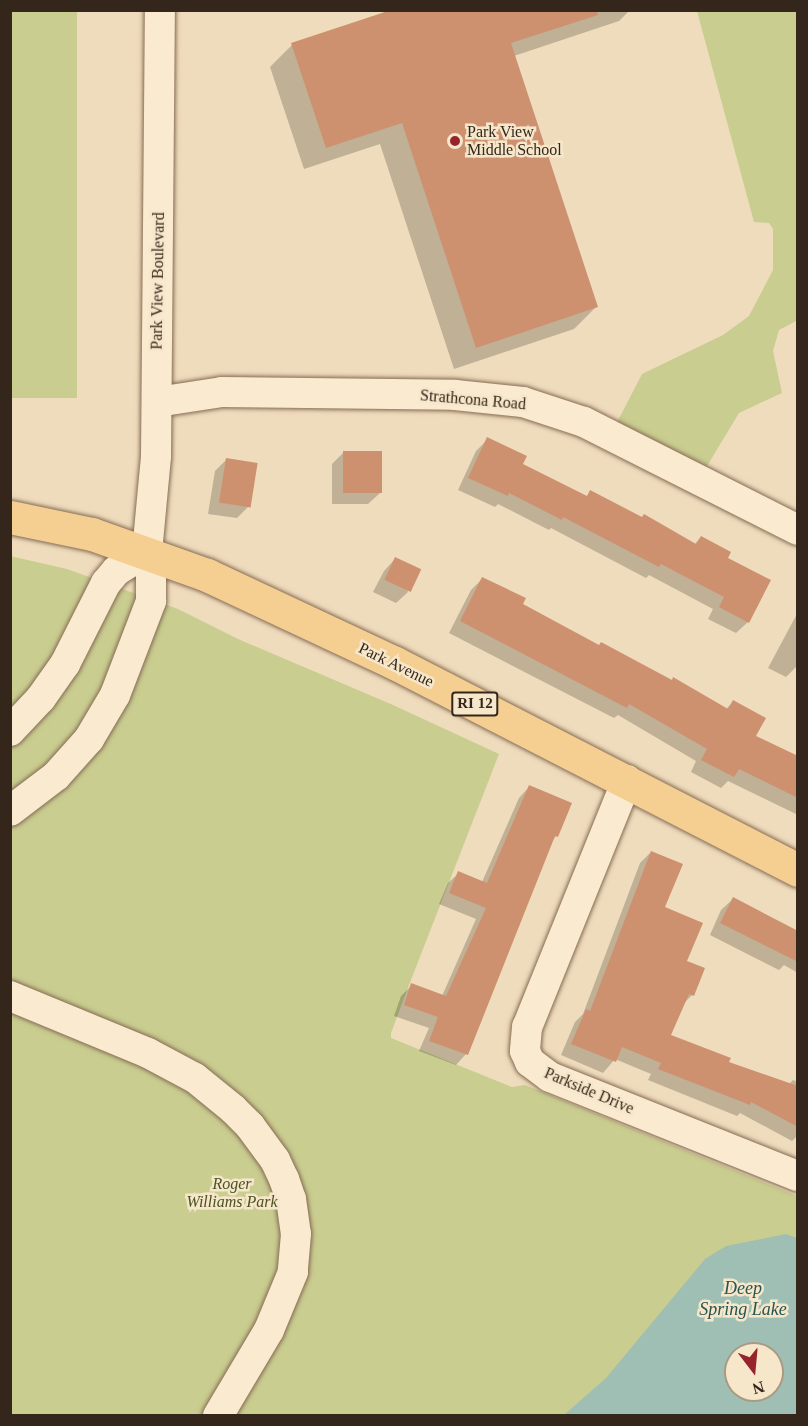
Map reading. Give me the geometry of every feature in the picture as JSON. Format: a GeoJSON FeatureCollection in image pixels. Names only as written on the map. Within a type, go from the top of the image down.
{"type":"FeatureCollection","features":[{"type":"Feature","properties":{"kind":"main road","name":"Park Avenue"},"geometry":{"type":"LineString","coordinates":[[10,517],[69,528],[147,552],[207,575],[395,663],[627,780],[798,870]]}},
{"type":"Feature","properties":{"kind":"street","name":"Park View Boulevard"},"geometry":{"type":"LineString","coordinates":[[10,811],[39,790],[73,758],[107,711],[128,667],[152,601],[153,584],[147,552],[154,491],[157,402],[160,10]]}},
{"type":"Feature","properties":{"kind":"street","name":"Strathcona Road"},"geometry":{"type":"LineString","coordinates":[[157,402],[222,392],[455,395],[523,402],[584,422],[798,530]]}},
{"type":"Feature","properties":{"kind":"street"},"geometry":{"type":"LineString","coordinates":[[10,731],[41,699],[65,664],[106,584],[116,572],[147,552]]}},
{"type":"Feature","properties":{"kind":"street","name":"Parkside Drive"},"geometry":{"type":"LineString","coordinates":[[627,780],[527,1027],[524,1039],[530,1062],[550,1077],[798,1176]]}},
{"type":"Feature","properties":{"kind":"street"},"geometry":{"type":"LineString","coordinates":[[10,996],[148,1053],[195,1078],[215,1093],[250,1126],[275,1160],[291,1199],[296,1234],[293,1272],[269,1330],[218,1416]]}},
{"type":"Feature","properties":{"kind":"green space"},"geometry":{"type":"Polygon","coordinates":[[[10,11],[77,11],[77,398],[10,398],[10,11]]]}},
{"type":"Feature","properties":{"kind":"green space"},"geometry":{"type":"Polygon","coordinates":[[[697,11],[797,11],[798,320],[779,330],[773,351],[782,393],[739,413],[698,481],[611,434],[642,374],[723,335],[749,316],[773,270],[773,229],[769,223],[754,222],[697,11]]]}},
{"type":"Feature","properties":{"kind":"green space","name":"Roger Williams Park"},"geometry":{"type":"Polygon","coordinates":[[[10,556],[67,569],[178,609],[238,639],[393,705],[499,754],[409,985],[391,1038],[512,1087],[525,1085],[797,1196],[797,1415],[11,1415],[10,556]]]}},
{"type":"Feature","properties":{"kind":"water","name":"Deep Spring Lake"},"geometry":{"type":"Polygon","coordinates":[[[786,1234],[797,1238],[797,1415],[564,1415],[606,1378],[705,1259],[726,1246],[786,1234]]]}},
{"type":"Feature","properties":{"kind":"building"},"geometry":{"type":"Polygon","coordinates":[[[391,10],[597,10],[598,15],[511,43],[598,307],[476,348],[402,123],[326,148],[291,43],[391,10]]]}},
{"type":"Feature","properties":{"kind":"building"},"geometry":{"type":"Polygon","coordinates":[[[487,437],[527,456],[523,464],[587,496],[590,490],[642,517],[644,514],[696,544],[701,536],[731,552],[728,558],[771,580],[749,623],[719,607],[724,597],[661,564],[659,567],[563,517],[562,520],[509,493],[508,496],[468,478],[487,437]]]}},
{"type":"Feature","properties":{"kind":"building"},"geometry":{"type":"Polygon","coordinates":[[[343,451],[382,451],[382,493],[343,493],[343,451]]]}},
{"type":"Feature","properties":{"kind":"building"},"geometry":{"type":"Polygon","coordinates":[[[226,458],[258,463],[251,507],[219,502],[226,458]]]}},
{"type":"Feature","properties":{"kind":"building"},"geometry":{"type":"Polygon","coordinates":[[[395,557],[421,569],[411,592],[384,580],[395,557]]]}},
{"type":"Feature","properties":{"kind":"building"},"geometry":{"type":"Polygon","coordinates":[[[482,577],[526,598],[523,604],[599,645],[601,642],[672,680],[673,677],[728,709],[733,700],[766,718],[756,736],[798,756],[798,798],[739,769],[734,777],[701,760],[707,749],[629,704],[627,708],[460,621],[482,577]]]}},
{"type":"Feature","properties":{"kind":"building"},"geometry":{"type":"Polygon","coordinates":[[[529,785],[572,803],[558,837],[555,836],[468,1055],[429,1041],[438,1017],[404,1005],[411,983],[446,996],[486,908],[449,893],[458,871],[487,883],[529,785]]]}},
{"type":"Feature","properties":{"kind":"building"},"geometry":{"type":"Polygon","coordinates":[[[651,851],[683,864],[665,907],[703,923],[687,961],[705,968],[694,996],[689,994],[671,1035],[731,1058],[729,1062],[798,1086],[798,1127],[751,1102],[750,1105],[658,1069],[661,1063],[622,1047],[616,1062],[571,1044],[586,1009],[590,1011],[651,851]]]}},
{"type":"Feature","properties":{"kind":"building"},"geometry":{"type":"Polygon","coordinates":[[[733,897],[798,931],[798,962],[720,923],[733,897]]]}},
{"type":"Feature","properties":{"kind":"place","name":"Park View Middle School"},"geometry":{"type":"Point","coordinates":[455,141]}}]}
